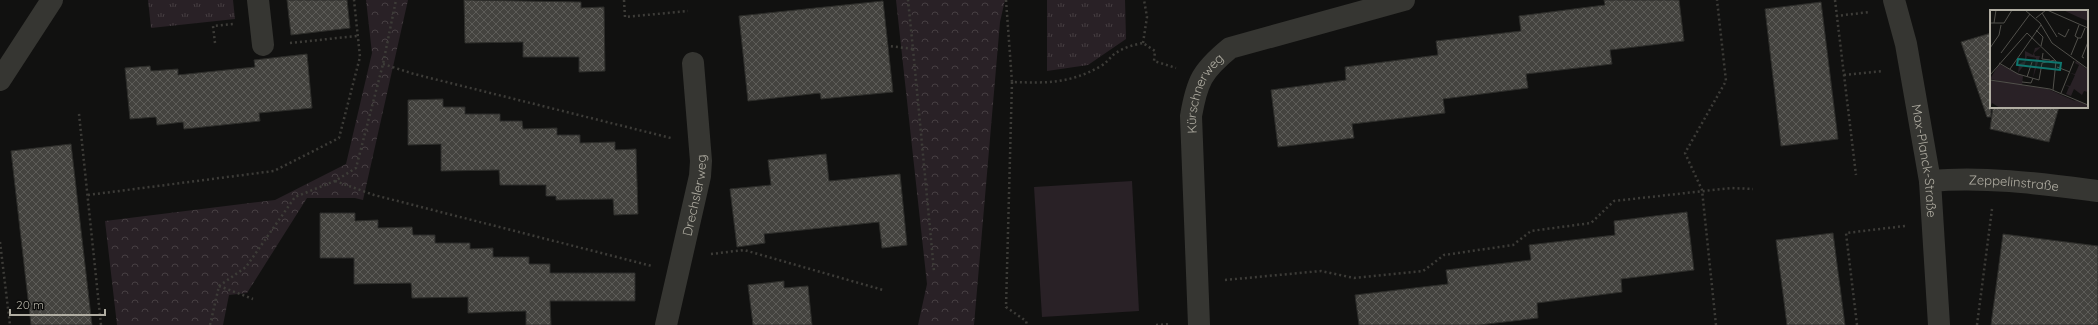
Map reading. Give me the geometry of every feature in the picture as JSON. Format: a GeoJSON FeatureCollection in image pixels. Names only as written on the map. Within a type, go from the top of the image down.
{"type":"FeatureCollection","features":[{"type":"Feature","properties":{"kind":"street"},"geometry":{"type":"LineString","coordinates":[[0,80],[52,0]]}},
{"type":"Feature","properties":{"kind":"street"},"geometry":{"type":"LineString","coordinates":[[258,0],[263,45]]}},
{"type":"Feature","properties":{"kind":"street","name":"Kürschnerweg"},"geometry":{"type":"LineString","coordinates":[[1199,325],[1199,282],[1191,116],[1195,92],[1201,76],[1214,61],[1230,48],[1404,0]]}},
{"type":"Feature","properties":{"kind":"street","name":"Max-Planck-Straße"},"geometry":{"type":"LineString","coordinates":[[1894,0],[1911,68],[1930,181],[1940,325]]}},
{"type":"Feature","properties":{"kind":"street","name":"Drechslerweg"},"geometry":{"type":"LineString","coordinates":[[666,325],[700,176],[700,146],[693,63]]}},
{"type":"Feature","properties":{"kind":"street","name":"Zeppelinstraße"},"geometry":{"type":"LineString","coordinates":[[1930,181],[1959,178],[2047,184],[2098,191]]}},
{"type":"Feature","properties":{"kind":"path"},"geometry":{"type":"LineString","coordinates":[[88,195],[274,171],[339,138],[360,58],[354,0]]}},
{"type":"Feature","properties":{"kind":"path"},"geometry":{"type":"LineString","coordinates":[[210,325],[219,286],[246,267],[294,197],[335,181],[356,168],[383,64],[396,0]]}},
{"type":"Feature","properties":{"kind":"path"},"geometry":{"type":"LineString","coordinates":[[624,0],[626,17],[688,11]]}},
{"type":"Feature","properties":{"kind":"path"},"geometry":{"type":"LineString","coordinates":[[908,0],[934,271]]}},
{"type":"Feature","properties":{"kind":"path"},"geometry":{"type":"LineString","coordinates":[[1006,0],[1012,82],[1006,307],[1026,321],[1027,325]]}},
{"type":"Feature","properties":{"kind":"path"},"geometry":{"type":"LineString","coordinates":[[1143,43],[1147,17],[1144,0]]}},
{"type":"Feature","properties":{"kind":"path"},"geometry":{"type":"LineString","coordinates":[[1716,325],[1702,190],[1685,153],[1726,81],[1717,0]]}},
{"type":"Feature","properties":{"kind":"path"},"geometry":{"type":"LineString","coordinates":[[1835,0],[1856,175]]}},
{"type":"Feature","properties":{"kind":"path"},"geometry":{"type":"LineString","coordinates":[[215,43],[213,26],[236,24]]}},
{"type":"Feature","properties":{"kind":"path"},"geometry":{"type":"LineString","coordinates":[[1012,82],[1049,83],[1080,76],[1103,65],[1114,54],[1132,45],[1143,43],[1155,51],[1154,61],[1201,76]]}},
{"type":"Feature","properties":{"kind":"path"},"geometry":{"type":"LineString","coordinates":[[881,45],[913,49]]}},
{"type":"Feature","properties":{"kind":"path"},"geometry":{"type":"LineString","coordinates":[[383,64],[422,76],[700,146]]}},
{"type":"Feature","properties":{"kind":"path"},"geometry":{"type":"LineString","coordinates":[[1844,75],[1911,68]]}},
{"type":"Feature","properties":{"kind":"path"},"geometry":{"type":"LineString","coordinates":[[79,114],[101,325]]}},
{"type":"Feature","properties":{"kind":"path"},"geometry":{"type":"LineString","coordinates":[[335,181],[374,195],[678,273]]}},
{"type":"Feature","properties":{"kind":"path"},"geometry":{"type":"LineString","coordinates":[[1977,325],[1996,181]]}},
{"type":"Feature","properties":{"kind":"path"},"geometry":{"type":"LineString","coordinates":[[1199,282],[1321,271],[1354,278],[1423,271],[1444,255],[1513,245],[1531,231],[1591,223],[1614,201],[1702,190],[1731,188],[1753,189]]}},
{"type":"Feature","properties":{"kind":"path"},"geometry":{"type":"LineString","coordinates":[[1857,325],[1846,233],[1933,223]]}},
{"type":"Feature","properties":{"kind":"path"},"geometry":{"type":"LineString","coordinates":[[0,242],[10,325]]}},
{"type":"Feature","properties":{"kind":"path"},"geometry":{"type":"LineString","coordinates":[[683,251],[695,256],[744,250],[882,290]]}},
{"type":"Feature","properties":{"kind":"path"},"geometry":{"type":"LineString","coordinates":[[219,286],[253,299]]}},
{"type":"Feature","properties":{"kind":"green space"},"geometry":{"type":"Polygon","coordinates":[[[148,0],[233,0],[235,19],[151,28],[148,0]]]}},
{"type":"Feature","properties":{"kind":"green space"},"geometry":{"type":"Polygon","coordinates":[[[366,0],[408,0],[363,200],[355,198],[307,198],[247,293],[229,295],[223,325],[117,325],[105,221],[275,200],[346,164],[372,53],[366,0]]]}},
{"type":"Feature","properties":{"kind":"green space"},"geometry":{"type":"Polygon","coordinates":[[[896,0],[1005,0],[1000,22],[974,325],[918,325],[927,284],[896,0]]]}},
{"type":"Feature","properties":{"kind":"green space"},"geometry":{"type":"Polygon","coordinates":[[[1047,0],[1125,0],[1126,39],[1088,65],[1047,71],[1047,0]]]}},
{"type":"Feature","properties":{"kind":"green space"},"geometry":{"type":"Polygon","coordinates":[[[1132,181],[1139,311],[1042,317],[1034,187],[1132,181]]]}},
{"type":"Feature","properties":{"kind":"building"},"geometry":{"type":"Polygon","coordinates":[[[287,0],[347,0],[350,28],[291,35],[287,0]]]}},
{"type":"Feature","properties":{"kind":"building"},"geometry":{"type":"Polygon","coordinates":[[[464,0],[581,2],[581,8],[604,7],[605,71],[579,72],[579,57],[523,57],[523,42],[465,43],[464,0]]]}},
{"type":"Feature","properties":{"kind":"building"},"geometry":{"type":"Polygon","coordinates":[[[1604,0],[1679,0],[1684,41],[1610,50],[1612,64],[1526,74],[1528,88],[1443,99],[1445,113],[1352,124],[1354,138],[1278,147],[1271,90],[1346,80],[1345,67],[1438,55],[1436,41],[1521,31],[1519,16],[1605,5],[1604,0]]]}},
{"type":"Feature","properties":{"kind":"building"},"geometry":{"type":"Polygon","coordinates":[[[883,1],[893,92],[821,99],[820,93],[748,101],[739,16],[883,1]]]}},
{"type":"Feature","properties":{"kind":"building"},"geometry":{"type":"Polygon","coordinates":[[[1821,2],[1838,139],[1781,146],[1765,9],[1821,2]]]}},
{"type":"Feature","properties":{"kind":"building"},"geometry":{"type":"Polygon","coordinates":[[[1990,33],[1991,117],[1987,117],[1961,42],[1990,33]]]}},
{"type":"Feature","properties":{"kind":"building"},"geometry":{"type":"Polygon","coordinates":[[[307,54],[312,108],[259,113],[260,121],[184,129],[183,122],[157,125],[156,117],[130,119],[125,68],[150,66],[151,71],[178,69],[178,75],[255,67],[254,60],[307,54]]]}},
{"type":"Feature","properties":{"kind":"building"},"geometry":{"type":"Polygon","coordinates":[[[443,99],[443,107],[465,107],[465,114],[500,114],[500,121],[522,121],[523,129],[557,128],[557,135],[580,135],[580,143],[615,142],[615,150],[636,149],[638,214],[614,215],[613,199],[556,200],[556,196],[546,196],[546,185],[500,185],[499,170],[441,171],[441,144],[408,145],[408,100],[443,99]]]}},
{"type":"Feature","properties":{"kind":"building"},"geometry":{"type":"Polygon","coordinates":[[[1993,108],[2059,108],[2049,142],[1990,129],[1993,108]]]}},
{"type":"Feature","properties":{"kind":"building"},"geometry":{"type":"Polygon","coordinates":[[[71,144],[92,325],[31,325],[11,151],[71,144]]]}},
{"type":"Feature","properties":{"kind":"building"},"geometry":{"type":"Polygon","coordinates":[[[826,154],[829,181],[900,174],[907,245],[882,248],[879,222],[764,234],[765,243],[737,247],[730,189],[771,185],[768,160],[826,154]]]}},
{"type":"Feature","properties":{"kind":"building"},"geometry":{"type":"Polygon","coordinates":[[[1687,212],[1694,270],[1621,279],[1622,292],[1537,303],[1538,318],[1479,325],[1359,325],[1355,295],[1448,284],[1446,270],[1531,260],[1529,245],[1615,235],[1614,221],[1687,212]]]}},
{"type":"Feature","properties":{"kind":"building"},"geometry":{"type":"Polygon","coordinates":[[[320,213],[355,213],[355,221],[378,220],[378,228],[412,227],[413,235],[435,235],[435,243],[470,243],[470,249],[493,248],[493,257],[529,257],[529,264],[550,264],[550,273],[635,273],[635,301],[550,301],[551,325],[526,325],[526,311],[468,313],[468,297],[412,298],[411,283],[354,284],[354,258],[320,258],[320,213]]]}},
{"type":"Feature","properties":{"kind":"building"},"geometry":{"type":"Polygon","coordinates":[[[1833,233],[1845,325],[1787,325],[1776,240],[1833,233]]]}},
{"type":"Feature","properties":{"kind":"building"},"geometry":{"type":"Polygon","coordinates":[[[2003,234],[2098,246],[2098,325],[1991,325],[2003,234]]]}},
{"type":"Feature","properties":{"kind":"building"},"geometry":{"type":"Polygon","coordinates":[[[784,281],[784,288],[808,286],[812,325],[753,325],[748,285],[784,281]]]}}]}
